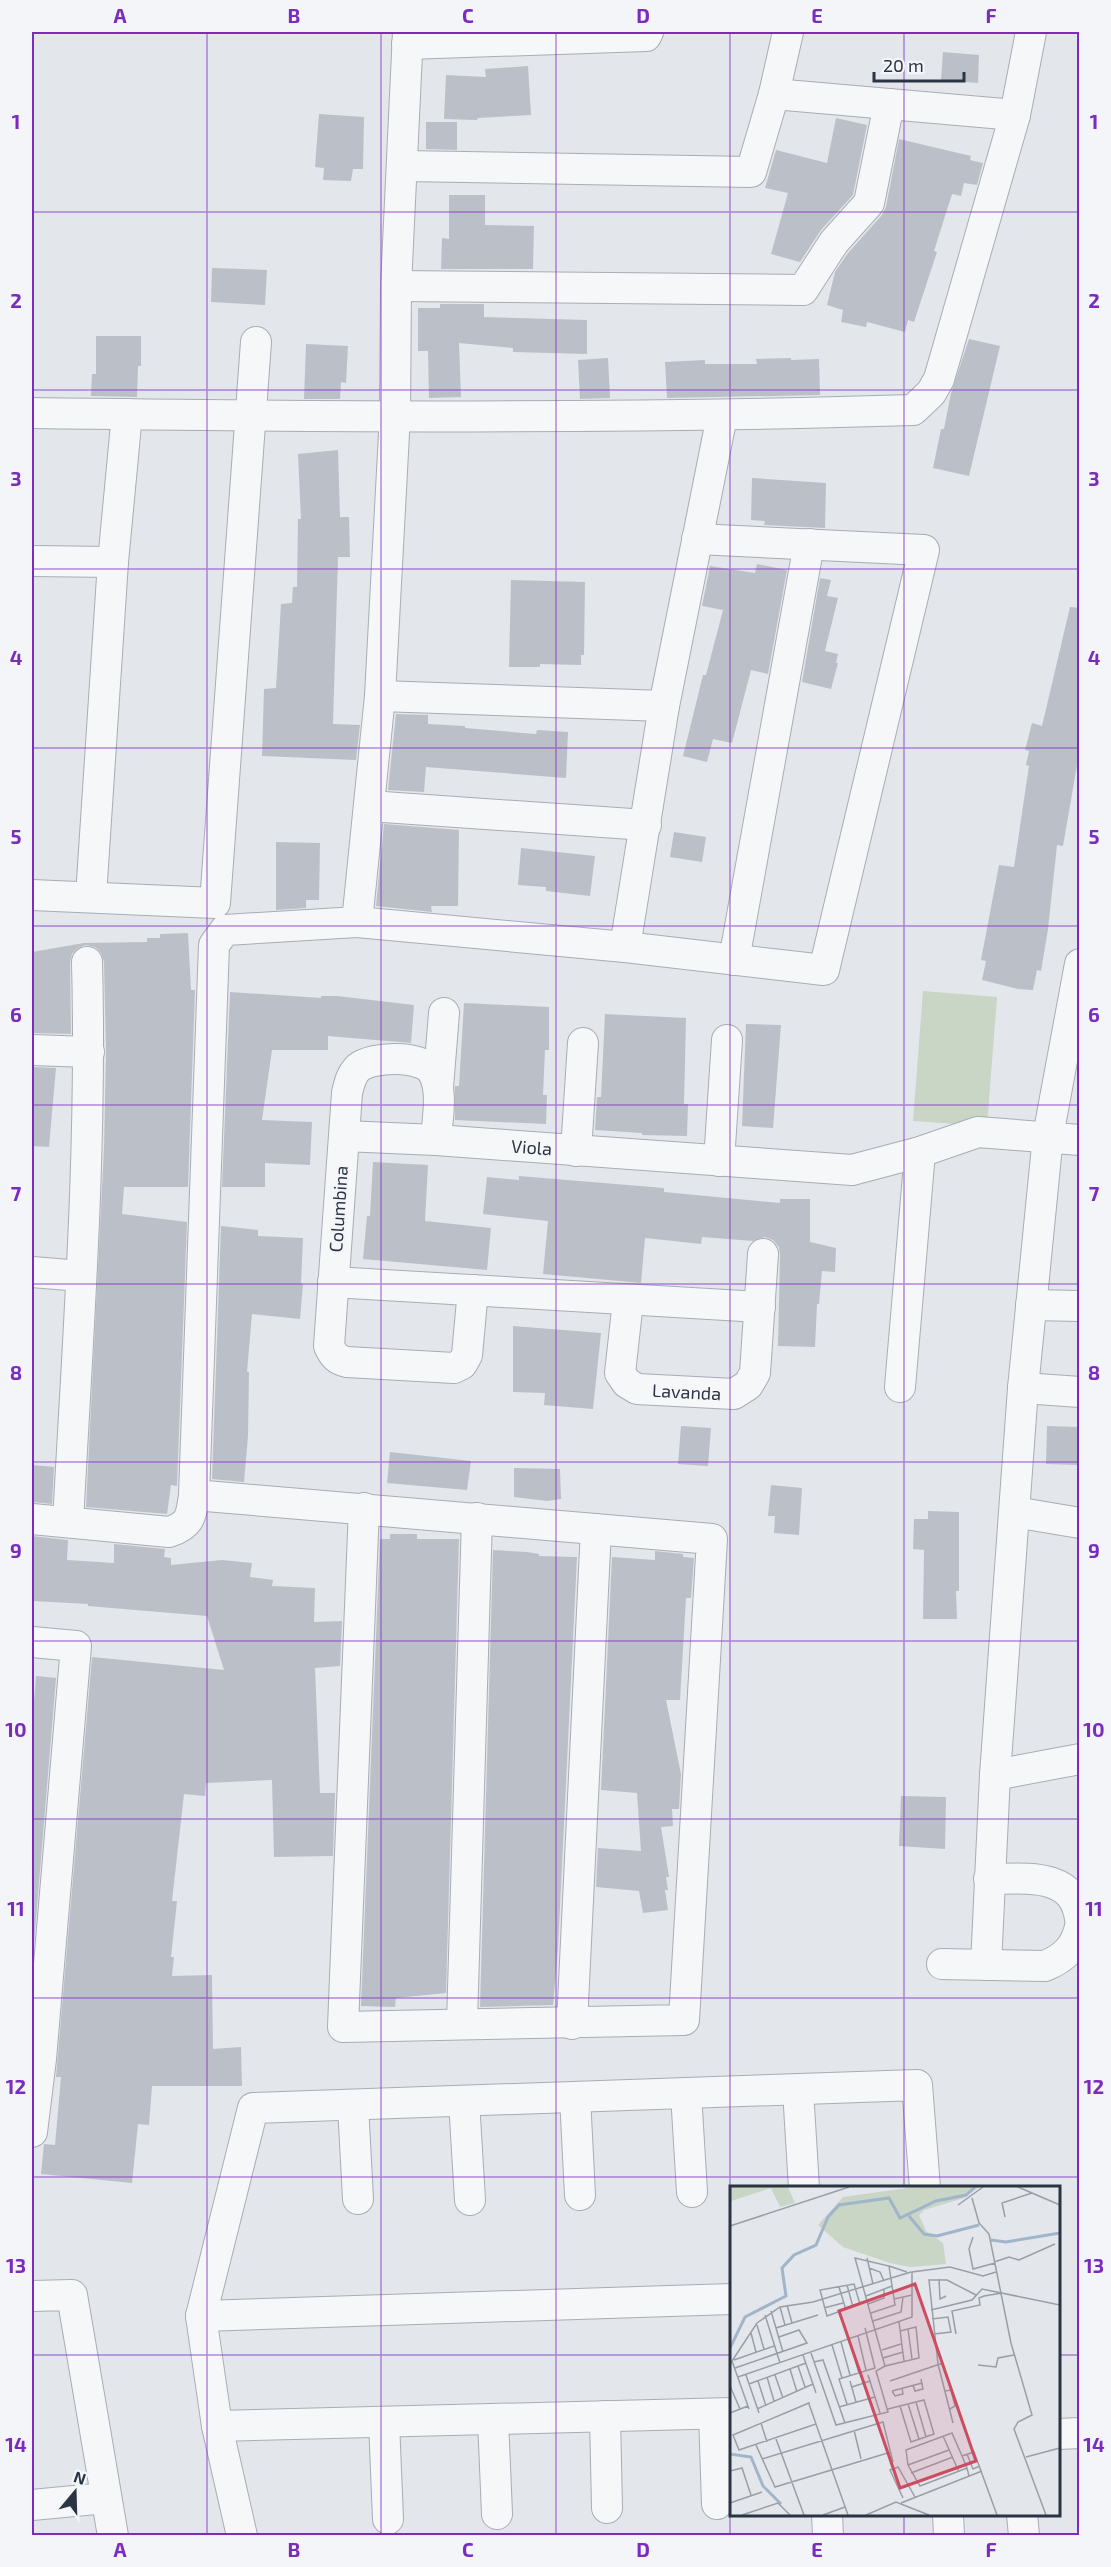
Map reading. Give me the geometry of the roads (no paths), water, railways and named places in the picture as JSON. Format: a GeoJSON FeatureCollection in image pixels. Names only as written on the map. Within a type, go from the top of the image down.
{"type":"FeatureCollection","features":[{"type":"Feature","properties":{"kind":"street"},"geometry":{"type":"LineString","coordinates":[[357,922],[380,696],[395,415],[396,286],[408,38],[646,36],[648,32]]}},
{"type":"Feature","properties":{"kind":"street"},"geometry":{"type":"LineString","coordinates":[[403,166],[751,172],[774,94],[788,32]]}},
{"type":"Feature","properties":{"kind":"street"},"geometry":{"type":"LineString","coordinates":[[32,413],[251,416],[722,416],[913,410],[939,380],[1015,115],[1031,32]]}},
{"type":"Feature","properties":{"kind":"street"},"geometry":{"type":"LineString","coordinates":[[774,94],[1015,115]]}},
{"type":"Feature","properties":{"kind":"street"},"geometry":{"type":"LineString","coordinates":[[396,286],[803,290],[834,242],[868,203],[889,104]]}},
{"type":"Feature","properties":{"kind":"street"},"geometry":{"type":"LineString","coordinates":[[32,894],[215,903],[256,342]]}},
{"type":"Feature","properties":{"kind":"street"},"geometry":{"type":"LineString","coordinates":[[91,896],[113,562],[128,414]]}},
{"type":"Feature","properties":{"kind":"street"},"geometry":{"type":"LineString","coordinates":[[625,947],[664,706],[722,416]]}},
{"type":"Feature","properties":{"kind":"street"},"geometry":{"type":"LineString","coordinates":[[32,1519],[169,1532],[183,1528],[191,1516],[194,1495],[214,945],[225,930],[357,922],[625,947],[824,970],[924,550],[697,539]]}},
{"type":"Feature","properties":{"kind":"street"},"geometry":{"type":"LineString","coordinates":[[734,960],[809,544]]}},
{"type":"Feature","properties":{"kind":"street"},"geometry":{"type":"LineString","coordinates":[[32,561],[113,562]]}},
{"type":"Feature","properties":{"kind":"street"},"geometry":{"type":"LineString","coordinates":[[380,696],[664,706]]}},
{"type":"Feature","properties":{"kind":"street"},"geometry":{"type":"LineString","coordinates":[[369,806],[646,825]]}},
{"type":"Feature","properties":{"kind":"street"},"geometry":{"type":"LineString","coordinates":[[68,1522],[81,1276],[89,1052],[87,962]]}},
{"type":"Feature","properties":{"kind":"street"},"geometry":{"type":"LineString","coordinates":[[986,1965],[995,1775],[1023,1388],[1048,1136],[1076,999],[1080,964]]}},
{"type":"Feature","properties":{"kind":"street"},"geometry":{"type":"LineString","coordinates":[[436,1140],[444,1013]]}},
{"type":"Feature","properties":{"kind":"street"},"geometry":{"type":"LineString","coordinates":[[719,1161],[727,1040]]}},
{"type":"Feature","properties":{"kind":"street"},"geometry":{"type":"LineString","coordinates":[[576,1151],[583,1043]]}},
{"type":"Feature","properties":{"kind":"street"},"geometry":{"type":"LineString","coordinates":[[32,1050],[89,1052]]}},
{"type":"Feature","properties":{"kind":"street","name":"Columbina"},"geometry":{"type":"LineString","coordinates":[[438,1087],[432,1071],[421,1062],[373,1060],[359,1067],[351,1077],[347,1093],[329,1346],[339,1360],[347,1362],[454,1368],[462,1364],[467,1355],[473,1290]]}},
{"type":"Feature","properties":{"kind":"street","name":"Viola"},"geometry":{"type":"LineString","coordinates":[[344,1136],[436,1140],[852,1170],[920,1152],[978,1132],[1080,1140]]}},
{"type":"Feature","properties":{"kind":"street"},"geometry":{"type":"LineString","coordinates":[[900,1387],[920,1152]]}},
{"type":"Feature","properties":{"kind":"street","name":"Lavanda"},"geometry":{"type":"LineString","coordinates":[[628,1301],[620,1373],[627,1383],[637,1389],[734,1394],[748,1385],[755,1373],[763,1254]]}},
{"type":"Feature","properties":{"kind":"street"},"geometry":{"type":"LineString","coordinates":[[32,1272],[81,1276]]}},
{"type":"Feature","properties":{"kind":"street"},"geometry":{"type":"LineString","coordinates":[[333,1282],[760,1307]]}},
{"type":"Feature","properties":{"kind":"street"},"geometry":{"type":"LineString","coordinates":[[1031,1305],[1080,1306]]}},
{"type":"Feature","properties":{"kind":"street"},"geometry":{"type":"LineString","coordinates":[[1023,1388],[1080,1392]]}},
{"type":"Feature","properties":{"kind":"street"},"geometry":{"type":"LineString","coordinates":[[194,1495],[364,1508],[712,1539],[684,2020],[343,2027],[364,1508]]}},
{"type":"Feature","properties":{"kind":"street"},"geometry":{"type":"LineString","coordinates":[[1015,1512],[1080,1523]]}},
{"type":"Feature","properties":{"kind":"street"},"geometry":{"type":"LineString","coordinates":[[462,2023],[477,1518]]}},
{"type":"Feature","properties":{"kind":"street"},"geometry":{"type":"LineString","coordinates":[[572,2024],[596,1529]]}},
{"type":"Feature","properties":{"kind":"street"},"geometry":{"type":"LineString","coordinates":[[32,1642],[76,1646],[36,2058],[32,2132]]}},
{"type":"Feature","properties":{"kind":"street"},"geometry":{"type":"LineString","coordinates":[[995,1775],[1080,1759]]}},
{"type":"Feature","properties":{"kind":"street"},"geometry":{"type":"LineString","coordinates":[[989,1879],[1051,1881],[1073,1898],[1080,1919]]}},
{"type":"Feature","properties":{"kind":"street"},"geometry":{"type":"LineString","coordinates":[[942,1964],[1045,1966],[1059,1960],[1070,1950],[1080,1927]]}},
{"type":"Feature","properties":{"kind":"street"},"geometry":{"type":"LineString","coordinates":[[242,2535],[217,2426],[201,2316],[254,2108],[917,2085],[925,2186]]}},
{"type":"Feature","properties":{"kind":"street"},"geometry":{"type":"LineString","coordinates":[[798,2090],[804,2186]]}},
{"type":"Feature","properties":{"kind":"street"},"geometry":{"type":"LineString","coordinates":[[686,2093],[692,2192]]}},
{"type":"Feature","properties":{"kind":"street"},"geometry":{"type":"LineString","coordinates":[[575,2097],[580,2195]]}},
{"type":"Feature","properties":{"kind":"street"},"geometry":{"type":"LineString","coordinates":[[464,2101],[470,2200]]}},
{"type":"Feature","properties":{"kind":"street"},"geometry":{"type":"LineString","coordinates":[[353,2105],[358,2199]]}},
{"type":"Feature","properties":{"kind":"street"},"geometry":{"type":"LineString","coordinates":[[32,2296],[72,2295],[113,2535]]}},
{"type":"Feature","properties":{"kind":"street"},"geometry":{"type":"LineString","coordinates":[[201,2316],[730,2299]]}},
{"type":"Feature","properties":{"kind":"street"},"geometry":{"type":"LineString","coordinates":[[217,2426],[723,2414],[717,2504]]}},
{"type":"Feature","properties":{"kind":"street"},"geometry":{"type":"LineString","coordinates":[[604,2416],[607,2508]]}},
{"type":"Feature","properties":{"kind":"street"},"geometry":{"type":"LineString","coordinates":[[493,2419],[497,2514]]}},
{"type":"Feature","properties":{"kind":"street"},"geometry":{"type":"LineString","coordinates":[[384,2422],[388,2519]]}},
{"type":"Feature","properties":{"kind":"street"},"geometry":{"type":"LineString","coordinates":[[1060,2434],[1080,2433]]}},
{"type":"Feature","properties":{"kind":"street"},"geometry":{"type":"LineString","coordinates":[[32,2505],[106,2498]]}},
{"type":"Feature","properties":{"kind":"street"},"geometry":{"type":"LineString","coordinates":[[827,2516],[828,2535]]}},
{"type":"Feature","properties":{"kind":"street"},"geometry":{"type":"LineString","coordinates":[[948,2516],[949,2535]]}},
{"type":"Feature","properties":{"kind":"street"},"geometry":{"type":"LineString","coordinates":[[1022,2516],[1024,2535]]}}]}
